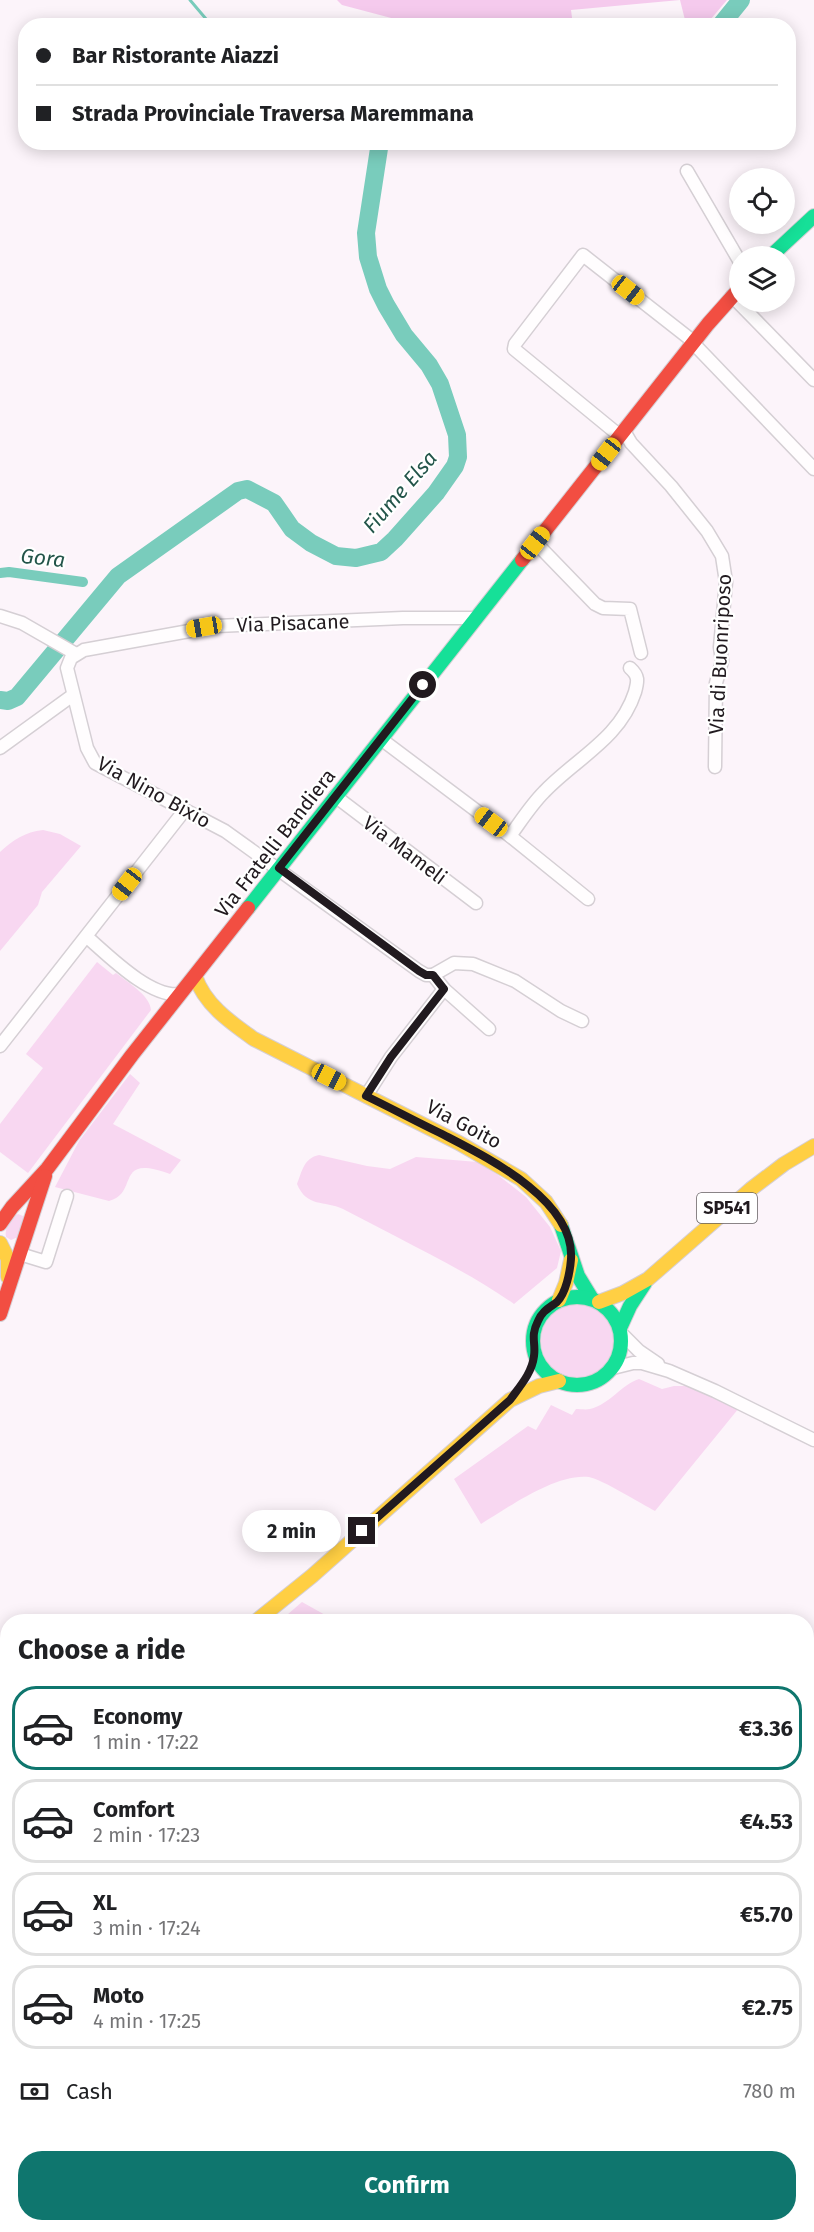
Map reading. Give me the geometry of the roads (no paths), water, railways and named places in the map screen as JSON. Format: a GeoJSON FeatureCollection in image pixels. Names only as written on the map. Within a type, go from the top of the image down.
{"type":"FeatureCollection","features":[{"type":"Feature","properties":{"kind":"main road"},"geometry":{"type":"LineString","coordinates":[[782,246],[814,216]]}},
{"type":"Feature","properties":{"kind":"main road","name":"Via Fratelli Bandiera"},"geometry":{"type":"LineString","coordinates":[[0,1224],[12,1207],[47,1169],[74,1131],[335,796],[729,300]]}},
{"type":"Feature","properties":{"kind":"main road","name":"Via Goito"},"geometry":{"type":"LineString","coordinates":[[195,976],[201,993],[224,1016],[254,1039],[484,1156],[526,1183],[546,1202],[560,1221],[567,1236],[578,1276],[596,1301]]}},
{"type":"Feature","properties":{"kind":"main road","name":"Via Goito"},"geometry":{"type":"LineString","coordinates":[[180,994],[224,1016]]}},
{"type":"Feature","properties":{"kind":"main road","name":"SP541"},"geometry":{"type":"LineString","coordinates":[[559,1300],[580,1296],[596,1301],[623,1293],[648,1279],[751,1189],[784,1164],[814,1146]]}},
{"type":"Feature","properties":{"kind":"main road","name":"Via Fratelli Bandiera"},"geometry":{"type":"LineString","coordinates":[[0,1314],[47,1169]]}},
{"type":"Feature","properties":{"kind":"main road"},"geometry":{"type":"LineString","coordinates":[[12,1207],[24,1209],[31,1216]]}},
{"type":"Feature","properties":{"kind":"main road"},"geometry":{"type":"LineString","coordinates":[[1,1244],[21,1250]]}},
{"type":"Feature","properties":{"kind":"main road","name":"Via Fratelli Bandiera"},"geometry":{"type":"LineString","coordinates":[[1,1244],[8,1259],[8,1287]]}},
{"type":"Feature","properties":{"kind":"main road"},"geometry":{"type":"LineString","coordinates":[[559,1382],[544,1370],[535,1354],[534,1329],[548,1307],[559,1300],[568,1277],[572,1257]]}},
{"type":"Feature","properties":{"kind":"main road","name":"SP541"},"geometry":{"type":"LineString","coordinates":[[613,1368],[621,1349],[621,1330],[634,1298],[648,1279]]}},
{"type":"Feature","properties":{"kind":"main road"},"geometry":{"type":"LineString","coordinates":[[596,1301],[615,1318],[621,1330]]}},
{"type":"Feature","properties":{"kind":"main road"},"geometry":{"type":"LineString","coordinates":[[265,1614],[312,1576],[510,1400],[527,1376],[535,1354]]}},
{"type":"Feature","properties":{"kind":"main road"},"geometry":{"type":"LineString","coordinates":[[510,1400],[538,1386],[559,1382],[573,1385],[588,1384],[602,1378],[613,1368]]}},
{"type":"Feature","properties":{"kind":"street"},"geometry":{"type":"LineString","coordinates":[[687,171],[731,246]]}},
{"type":"Feature","properties":{"kind":"street","name":"Via di Buonriposo"},"geometry":{"type":"LineString","coordinates":[[694,343],[583,255],[514,348],[519,355],[622,433],[671,486],[707,531],[722,556],[726,582],[720,646],[722,661],[716,683],[715,767]]}},
{"type":"Feature","properties":{"kind":"street"},"geometry":{"type":"LineString","coordinates":[[754,312],[814,380]]}},
{"type":"Feature","properties":{"kind":"street"},"geometry":{"type":"LineString","coordinates":[[694,343],[814,469]]}},
{"type":"Feature","properties":{"kind":"street"},"geometry":{"type":"LineString","coordinates":[[535,543],[595,604],[603,608],[630,609],[640,653]]}},
{"type":"Feature","properties":{"kind":"street"},"geometry":{"type":"LineString","coordinates":[[0,616],[31,628],[71,651]]}},
{"type":"Feature","properties":{"kind":"street","name":"Via Pisacane"},"geometry":{"type":"LineString","coordinates":[[71,651],[217,626],[403,618],[476,618]]}},
{"type":"Feature","properties":{"kind":"street","name":"Via Nino Bixio"},"geometry":{"type":"LineString","coordinates":[[71,651],[67,665],[87,748],[93,761],[102,768],[184,811],[218,826],[419,971],[426,975],[433,975]]}},
{"type":"Feature","properties":{"kind":"street"},"geometry":{"type":"LineString","coordinates":[[510,836],[544,791],[601,744],[625,714],[637,682],[636,674],[630,668]]}},
{"type":"Feature","properties":{"kind":"street"},"geometry":{"type":"LineString","coordinates":[[0,748],[73,695]]}},
{"type":"Feature","properties":{"kind":"street"},"geometry":{"type":"LineString","coordinates":[[381,739],[510,836],[588,899]]}},
{"type":"Feature","properties":{"kind":"street","name":"Via Mameli"},"geometry":{"type":"LineString","coordinates":[[335,796],[476,903]]}},
{"type":"Feature","properties":{"kind":"street"},"geometry":{"type":"LineString","coordinates":[[0,1047],[184,811]]}},
{"type":"Feature","properties":{"kind":"street"},"geometry":{"type":"LineString","coordinates":[[87,937],[148,987],[165,994],[180,994]]}},
{"type":"Feature","properties":{"kind":"street"},"geometry":{"type":"LineString","coordinates":[[489,1029],[444,989],[433,975],[454,963],[469,963],[510,979],[561,1011],[582,1021]]}},
{"type":"Feature","properties":{"kind":"street"},"geometry":{"type":"LineString","coordinates":[[148,987],[159,1004],[162,1018]]}},
{"type":"Feature","properties":{"kind":"street"},"geometry":{"type":"LineString","coordinates":[[366,1096],[391,1057],[444,989]]}},
{"type":"Feature","properties":{"kind":"street"},"geometry":{"type":"LineString","coordinates":[[21,1250],[46,1262],[67,1196]]}},
{"type":"Feature","properties":{"kind":"street"},"geometry":{"type":"LineString","coordinates":[[621,1330],[639,1352],[669,1371],[814,1440]]}},
{"type":"Feature","properties":{"kind":"street"},"geometry":{"type":"LineString","coordinates":[[613,1368],[638,1363],[669,1371]]}},
{"type":"Feature","properties":{"kind":"waterway"},"geometry":{"type":"LineString","coordinates":[[190,0],[205,18]]}},
{"type":"Feature","properties":{"kind":"waterway","name":"Fiume Elsa"},"geometry":{"type":"LineString","coordinates":[[726,18],[741,0]]}},
{"type":"Feature","properties":{"kind":"waterway","name":"Fiume Elsa"},"geometry":{"type":"LineString","coordinates":[[0,700],[8,701],[17,697],[118,576],[238,491],[247,489],[274,503],[292,529],[311,543],[336,556],[356,558],[381,552],[395,539],[436,493],[455,466],[458,457],[457,435],[440,384],[429,365],[404,335],[386,305],[378,289],[368,257],[366,233],[379,150]]}},
{"type":"Feature","properties":{"kind":"waterway","name":"Gora"},"geometry":{"type":"LineString","coordinates":[[0,573],[9,572],[83,582]]}}]}
